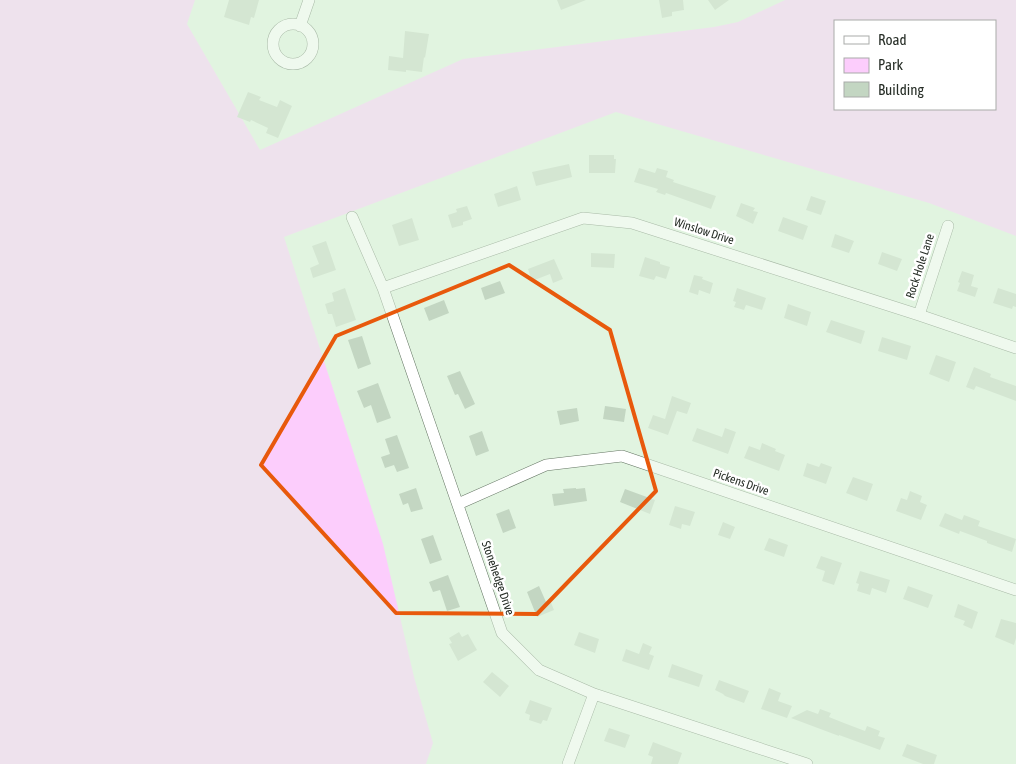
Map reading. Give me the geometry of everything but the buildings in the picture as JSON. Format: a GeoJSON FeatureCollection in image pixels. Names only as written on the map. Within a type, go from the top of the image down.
{"type":"FeatureCollection","features":[{"type":"Feature","properties":{"kind":"street"},"geometry":{"type":"LineString","coordinates":[[300,26],[309,0]]}},
{"type":"Feature","properties":{"kind":"street","name":"Stonehedge Drive"},"geometry":{"type":"LineString","coordinates":[[352,216],[383,288],[502,633],[539,670],[594,694],[807,764]]}},
{"type":"Feature","properties":{"kind":"street","name":"Winslow Drive"},"geometry":{"type":"LineString","coordinates":[[383,288],[583,218],[632,222],[1016,348]]}},
{"type":"Feature","properties":{"kind":"street","name":"Rock Hole Lane"},"geometry":{"type":"LineString","coordinates":[[919,315],[948,226]]}},
{"type":"Feature","properties":{"kind":"street","name":"Pickens Drive"},"geometry":{"type":"LineString","coordinates":[[458,504],[546,465],[622,456],[1016,590]]}},
{"type":"Feature","properties":{"kind":"street"},"geometry":{"type":"LineString","coordinates":[[568,764],[594,694]]}},
{"type":"Feature","properties":{"kind":"highlighted area"},"geometry":{"type":"Polygon","coordinates":[[[509,265],[610,330],[656,491],[537,614],[396,613],[261,465],[336,336],[509,265]]]}},
{"type":"Feature","properties":{"kind":"green space"},"geometry":{"type":"Polygon","coordinates":[[[0,0],[195,0],[187,24],[260,150],[463,59],[714,27],[738,22],[785,0],[1016,0],[1016,236],[929,203],[616,112],[284,237],[383,544],[414,677],[433,743],[426,764],[0,764],[0,0]]]}}]}
